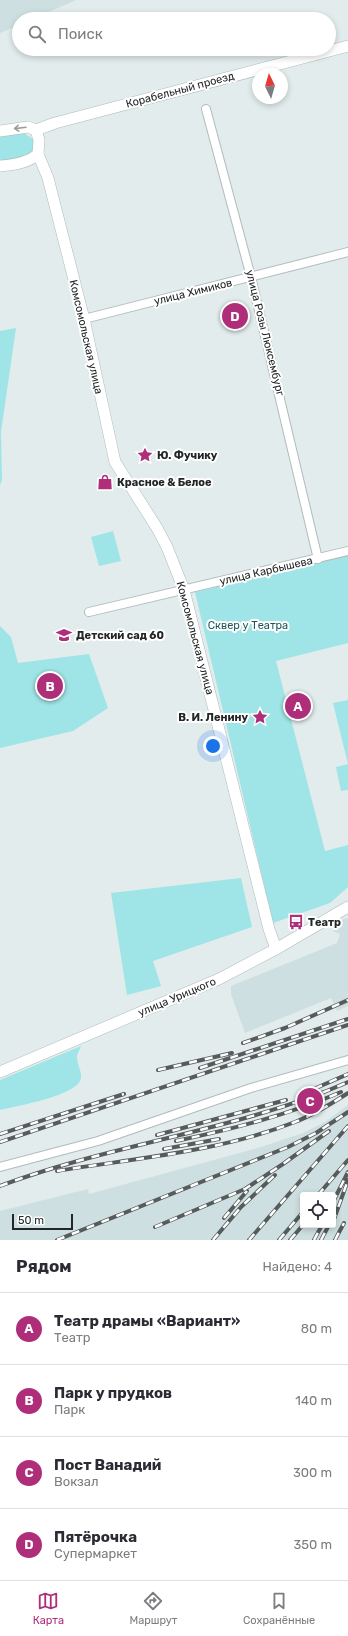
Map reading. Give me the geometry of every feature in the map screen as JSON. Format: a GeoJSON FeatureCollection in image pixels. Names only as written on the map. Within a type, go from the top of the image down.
{"type":"FeatureCollection","features":[{"type":"Feature","properties":{"kind":"street","name":"Корабельный проезд"},"geometry":{"type":"LineString","coordinates":[[336,49],[348,46]]}},
{"type":"Feature","properties":{"kind":"street","name":"Корабельный проезд"},"geometry":{"type":"LineString","coordinates":[[36,130],[55,123],[310,56]]}},
{"type":"Feature","properties":{"kind":"street","name":"улица Розы Люксембург"},"geometry":{"type":"LineString","coordinates":[[206,109],[251,277],[318,559]]}},
{"type":"Feature","properties":{"kind":"street"},"geometry":{"type":"LineString","coordinates":[[0,131],[28,127],[36,130]]}},
{"type":"Feature","properties":{"kind":"street","name":"Комсомольская улица"},"geometry":{"type":"LineString","coordinates":[[36,130],[38,154],[48,178],[84,319],[115,462],[157,528],[167,547],[184,590],[269,928],[276,949]]}},
{"type":"Feature","properties":{"kind":"street"},"geometry":{"type":"LineString","coordinates":[[0,166],[26,161],[38,154]]}},
{"type":"Feature","properties":{"kind":"street","name":"улица Химиков"},"geometry":{"type":"LineString","coordinates":[[84,319],[348,252]]}},
{"type":"Feature","properties":{"kind":"street","name":"улица Карбышева"},"geometry":{"type":"LineString","coordinates":[[89,612],[348,551]]}},
{"type":"Feature","properties":{"kind":"street","name":"улица Урицкого"},"geometry":{"type":"LineString","coordinates":[[0,1072],[219,979],[276,949],[348,907]]}},
{"type":"Feature","properties":{"kind":"street"},"geometry":{"type":"LineString","coordinates":[[0,1167],[98,1141],[251,1088],[348,1060]]}},
{"type":"Feature","properties":{"kind":"shaded area"},"geometry":{"type":"Polygon","coordinates":[[[0,0],[76,0],[49,12],[12,12],[12,28],[0,33],[0,0]]]}},
{"type":"Feature","properties":{"kind":"shaded area"},"geometry":{"type":"Polygon","coordinates":[[[348,918],[348,1006],[337,1011],[331,998],[245,1033],[231,994],[231,986],[337,943],[340,934],[333,931],[337,924],[342,923],[341,920],[348,918]]]}},
{"type":"Feature","properties":{"kind":"shaded area"},"geometry":{"type":"Polygon","coordinates":[[[348,1105],[348,1240],[0,1240],[0,1211],[88,1189],[89,1194],[258,1148],[303,1133],[325,1122],[348,1105]]]}},
{"type":"Feature","properties":{"kind":"green space"},"geometry":{"type":"Polygon","coordinates":[[[22,132],[33,139],[35,146],[33,155],[0,162],[0,134],[22,132]]]}},
{"type":"Feature","properties":{"kind":"green space"},"geometry":{"type":"Polygon","coordinates":[[[16,328],[1,432],[2,480],[0,485],[0,331],[16,328]]]}},
{"type":"Feature","properties":{"kind":"green space"},"geometry":{"type":"Polygon","coordinates":[[[113,531],[121,561],[99,566],[91,537],[113,531]]]}},
{"type":"Feature","properties":{"kind":"green space","name":"Сквер у Театра"},"geometry":{"type":"Polygon","coordinates":[[[348,556],[348,643],[276,661],[325,851],[348,845],[348,887],[330,903],[273,923],[195,592],[348,556]]]}},
{"type":"Feature","properties":{"kind":"green space"},"geometry":{"type":"Polygon","coordinates":[[[0,626],[11,637],[18,663],[89,654],[108,708],[73,731],[0,748],[0,626]]]}},
{"type":"Feature","properties":{"kind":"green space"},"geometry":{"type":"Polygon","coordinates":[[[348,700],[348,764],[333,703],[348,700]]]}},
{"type":"Feature","properties":{"kind":"green space"},"geometry":{"type":"Polygon","coordinates":[[[348,764],[348,790],[341,791],[336,767],[348,764]]]}},
{"type":"Feature","properties":{"kind":"green space"},"geometry":{"type":"Polygon","coordinates":[[[241,878],[252,927],[153,961],[161,986],[127,995],[111,893],[241,878]]]}},
{"type":"Feature","properties":{"kind":"green space"},"geometry":{"type":"Polygon","coordinates":[[[81,1046],[77,1057],[81,1078],[77,1084],[58,1095],[32,1103],[0,1110],[0,1080],[81,1046]]]}},
{"type":"Feature","properties":{"kind":"railway"},"geometry":{"type":"LineString","coordinates":[[243,1043],[285,1028],[348,1000]]}},
{"type":"Feature","properties":{"kind":"railway"},"geometry":{"type":"LineString","coordinates":[[200,1068],[348,1019]]}},
{"type":"Feature","properties":{"kind":"railway"},"geometry":{"type":"LineString","coordinates":[[0,1142],[348,1025]]}},
{"type":"Feature","properties":{"kind":"railway"},"geometry":{"type":"LineString","coordinates":[[158,1070],[232,1053]]}},
{"type":"Feature","properties":{"kind":"railway"},"geometry":{"type":"LineString","coordinates":[[300,1095],[348,1074]]}},
{"type":"Feature","properties":{"kind":"railway"},"geometry":{"type":"LineString","coordinates":[[0,1186],[87,1158],[263,1113],[306,1099],[348,1082]]}},
{"type":"Feature","properties":{"kind":"railway"},"geometry":{"type":"LineString","coordinates":[[176,1141],[260,1121],[301,1108],[341,1092]]}},
{"type":"Feature","properties":{"kind":"railway"},"geometry":{"type":"LineString","coordinates":[[57,1171],[178,1153],[237,1140],[295,1122],[322,1109],[348,1093]]}},
{"type":"Feature","properties":{"kind":"railway"},"geometry":{"type":"LineString","coordinates":[[0,1134],[124,1094]]}},
{"type":"Feature","properties":{"kind":"railway"},"geometry":{"type":"LineString","coordinates":[[157,1135],[286,1100]]}},
{"type":"Feature","properties":{"kind":"railway"},"geometry":{"type":"LineString","coordinates":[[57,1240],[288,1147],[316,1133],[348,1112]]}},
{"type":"Feature","properties":{"kind":"railway"},"geometry":{"type":"LineString","coordinates":[[249,1240],[348,1126]]}},
{"type":"Feature","properties":{"kind":"railway"},"geometry":{"type":"LineString","coordinates":[[155,1227],[245,1189],[329,1131]]}},
{"type":"Feature","properties":{"kind":"railway"},"geometry":{"type":"LineString","coordinates":[[164,1149],[219,1139]]}},
{"type":"Feature","properties":{"kind":"railway"},"geometry":{"type":"LineString","coordinates":[[321,1192],[348,1160]]}},
{"type":"Feature","properties":{"kind":"railway"},"geometry":{"type":"LineString","coordinates":[[336,1196],[348,1172]]}},
{"type":"Feature","properties":{"kind":"railway"},"geometry":{"type":"LineString","coordinates":[[213,1240],[241,1207],[275,1175]]}},
{"type":"Feature","properties":{"kind":"railway"},"geometry":{"type":"LineString","coordinates":[[336,1214],[348,1180]]}},
{"type":"Feature","properties":{"kind":"railway"},"geometry":{"type":"LineString","coordinates":[[224,1218],[247,1191]]}},
{"type":"Feature","properties":{"kind":"railway"},"geometry":{"type":"LineString","coordinates":[[279,1240],[300,1216]]}},
{"type":"Feature","properties":{"kind":"railway"},"geometry":{"type":"LineString","coordinates":[[335,1240],[344,1223]]}},
{"type":"Feature","properties":{"kind":"railway"},"geometry":{"type":"LineString","coordinates":[[290,1240],[300,1228]]}},
{"type":"Feature","properties":{"kind":"railway"},"geometry":{"type":"LineString","coordinates":[[314,1240],[320,1228]]}},
{"type":"Feature","properties":{"kind":"railway"},"geometry":{"type":"LineString","coordinates":[[321,1240],[327,1228]]}},
{"type":"Feature","properties":{"kind":"place","name":"Пятёрочка"},"geometry":{"type":"Point","coordinates":[235,316]}},
{"type":"Feature","properties":{"kind":"place","name":"Ю. Фучику"},"geometry":{"type":"Point","coordinates":[145,455]}},
{"type":"Feature","properties":{"kind":"place","name":"Красное & Белое"},"geometry":{"type":"Point","coordinates":[105,482]}},
{"type":"Feature","properties":{"kind":"place","name":"Детский сад 60"},"geometry":{"type":"Point","coordinates":[64,635]}},
{"type":"Feature","properties":{"kind":"place","name":"Парк у прудков"},"geometry":{"type":"Point","coordinates":[50,686]}},
{"type":"Feature","properties":{"kind":"place","name":"Театр драмы «Вариант»"},"geometry":{"type":"Point","coordinates":[298,706]}},
{"type":"Feature","properties":{"kind":"place","name":"В. И. Ленину"},"geometry":{"type":"Point","coordinates":[260,717]}},
{"type":"Feature","properties":{"kind":"place","name":"Театр"},"geometry":{"type":"Point","coordinates":[296,922]}},
{"type":"Feature","properties":{"kind":"place","name":"Пост Ванадий"},"geometry":{"type":"Point","coordinates":[310,1101]}}]}
